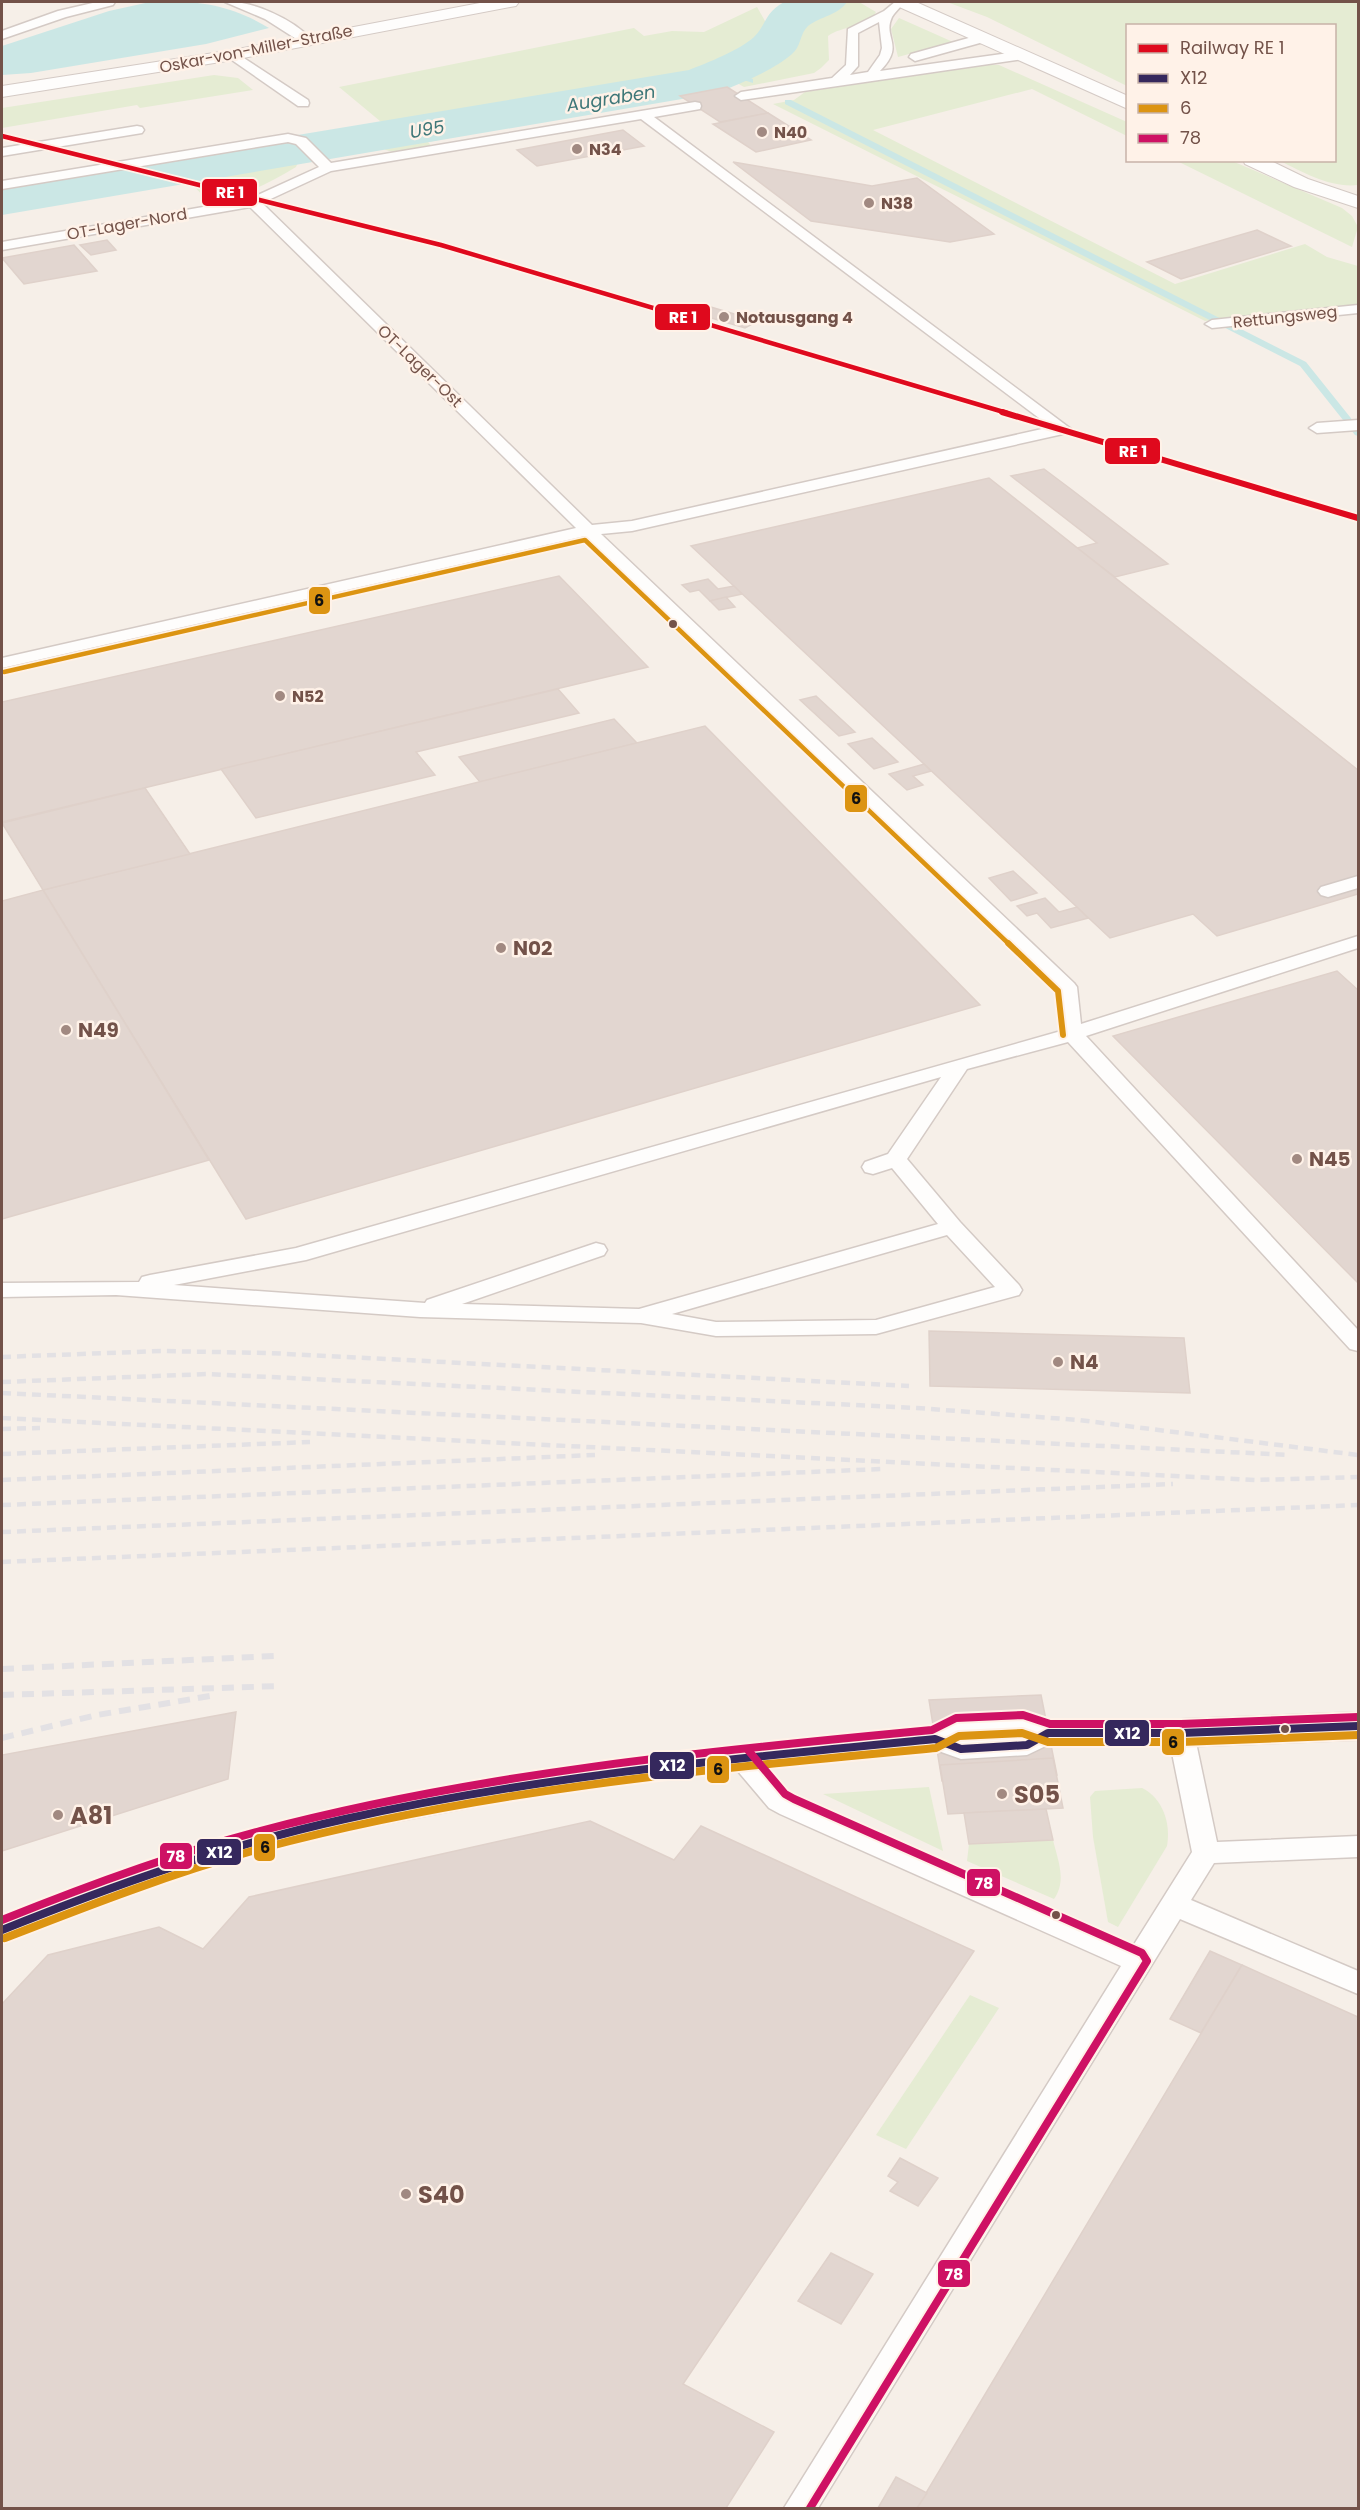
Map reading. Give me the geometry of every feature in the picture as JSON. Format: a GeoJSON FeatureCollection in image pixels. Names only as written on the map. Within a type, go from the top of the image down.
{"type":"FeatureCollection","features":[{"type":"Feature","properties":{"kind":"street","name":"Oskar-von-Miller-Straße"},"geometry":{"type":"LineString","coordinates":[[2,92],[233,55],[305,39],[510,2]]}},
{"type":"Feature","properties":{"kind":"street"},"geometry":{"type":"LineString","coordinates":[[896,5],[983,38],[1126,102]]}},
{"type":"Feature","properties":{"kind":"street"},"geometry":{"type":"LineString","coordinates":[[1256,162],[1301,183],[1359,202]]}},
{"type":"Feature","properties":{"kind":"street"},"geometry":{"type":"LineString","coordinates":[[1181,1733],[1359,1726]]}},
{"type":"Feature","properties":{"kind":"lane"},"geometry":{"type":"LineString","coordinates":[[2,34],[62,14],[109,2]]}},
{"type":"Feature","properties":{"kind":"lane"},"geometry":{"type":"LineString","coordinates":[[231,2],[247,5],[271,16],[305,39]]}},
{"type":"Feature","properties":{"kind":"lane"},"geometry":{"type":"LineString","coordinates":[[873,70],[886,58],[888,51],[885,22],[896,5]]}},
{"type":"Feature","properties":{"kind":"lane"},"geometry":{"type":"LineString","coordinates":[[837,80],[852,66],[852,32],[896,5]]}},
{"type":"Feature","properties":{"kind":"lane"},"geometry":{"type":"LineString","coordinates":[[854,78],[873,70],[983,38]]}},
{"type":"Feature","properties":{"kind":"lane"},"geometry":{"type":"LineString","coordinates":[[233,55],[303,103]]}},
{"type":"Feature","properties":{"kind":"lane"},"geometry":{"type":"LineString","coordinates":[[741,96],[837,80],[1023,55]]}},
{"type":"Feature","properties":{"kind":"lane","name":"OT-Lager-Nord"},"geometry":{"type":"LineString","coordinates":[[2,246],[253,202],[328,168],[695,106]]}},
{"type":"Feature","properties":{"kind":"lane"},"geometry":{"type":"LineString","coordinates":[[2,663],[588,530],[632,526],[1063,429],[645,116]]}},
{"type":"Feature","properties":{"kind":"lane"},"geometry":{"type":"LineString","coordinates":[[2,152],[137,130]]}},
{"type":"Feature","properties":{"kind":"lane"},"geometry":{"type":"LineString","coordinates":[[2,185],[288,138],[301,141],[328,168]]}},
{"type":"Feature","properties":{"kind":"lane","name":"OT-Lager-Ost"},"geometry":{"type":"LineString","coordinates":[[253,202],[588,530],[1067,987],[1072,1034]]}},
{"type":"Feature","properties":{"kind":"lane","name":"Rettungsweg"},"geometry":{"type":"LineString","coordinates":[[1212,324],[1359,309]]}},
{"type":"Feature","properties":{"kind":"lane"},"geometry":{"type":"LineString","coordinates":[[1322,428],[1359,424]]}},
{"type":"Feature","properties":{"kind":"lane"},"geometry":{"type":"LineString","coordinates":[[1328,891],[1359,882]]}},
{"type":"Feature","properties":{"kind":"lane"},"geometry":{"type":"LineString","coordinates":[[117,1288],[298,1255],[1072,1034],[1359,942]]}},
{"type":"Feature","properties":{"kind":"lane"},"geometry":{"type":"LineString","coordinates":[[1072,1034],[1359,1344]]}},
{"type":"Feature","properties":{"kind":"lane"},"geometry":{"type":"LineString","coordinates":[[873,1167],[896,1159],[960,1065]]}},
{"type":"Feature","properties":{"kind":"lane"},"geometry":{"type":"LineString","coordinates":[[2,1290],[117,1288],[420,1310],[639,1316],[716,1329],[876,1327],[1011,1290],[952,1227],[896,1159]]}},
{"type":"Feature","properties":{"kind":"lane"},"geometry":{"type":"LineString","coordinates":[[639,1316],[952,1227]]}},
{"type":"Feature","properties":{"kind":"lane"},"geometry":{"type":"LineString","coordinates":[[420,1310],[596,1250]]}},
{"type":"Feature","properties":{"kind":"lane"},"geometry":{"type":"LineString","coordinates":[[2,1930],[74,1900],[261,1840],[404,1807],[555,1781],[741,1756],[935,1739],[961,1749],[1027,1744],[1048,1733],[1181,1733],[1206,1854],[800,2508]]}},
{"type":"Feature","properties":{"kind":"lane"},"geometry":{"type":"LineString","coordinates":[[741,1756],[779,1801],[790,1807],[1138,1961]]}},
{"type":"Feature","properties":{"kind":"lane"},"geometry":{"type":"LineString","coordinates":[[1206,1854],[1359,1846]]}},
{"type":"Feature","properties":{"kind":"lane"},"geometry":{"type":"LineString","coordinates":[[1175,1905],[1359,1983]]}},
{"type":"Feature","properties":{"kind":"green space"},"geometry":{"type":"Polygon","coordinates":[[[835,2],[859,2],[876,12],[861,24],[828,36],[829,60],[814,73],[744,87],[737,83],[428,142],[433,148],[394,152],[379,146],[361,131],[386,126],[339,87],[634,28],[644,36],[672,31],[704,32],[757,7],[778,44],[803,12],[835,2]]]}},
{"type":"Feature","properties":{"kind":"green space"},"geometry":{"type":"Polygon","coordinates":[[[947,2],[1358,2],[1358,185],[1328,182],[1282,162],[1336,162],[1336,24],[1126,24],[1126,86],[987,17],[947,2]]]}},
{"type":"Feature","properties":{"kind":"green space"},"geometry":{"type":"Polygon","coordinates":[[[899,18],[953,42],[898,57],[891,29],[899,18]]]}},
{"type":"Feature","properties":{"kind":"green space"},"geometry":{"type":"Polygon","coordinates":[[[976,65],[999,65],[1126,122],[1126,136],[1032,89],[873,130],[1175,284],[1305,244],[1327,257],[1358,266],[1358,305],[1205,321],[773,104],[794,100],[805,92],[976,65]]]}},
{"type":"Feature","properties":{"kind":"green space"},"geometry":{"type":"Polygon","coordinates":[[[214,75],[238,78],[253,90],[140,108],[137,105],[2,128],[2,108],[214,75]]]}},
{"type":"Feature","properties":{"kind":"green space"},"geometry":{"type":"Polygon","coordinates":[[[283,144],[299,160],[296,167],[254,189],[222,200],[209,202],[187,179],[2,211],[2,191],[283,144]]]}},
{"type":"Feature","properties":{"kind":"green space"},"geometry":{"type":"Polygon","coordinates":[[[1179,162],[1234,162],[1342,208],[1352,216],[1358,227],[1352,247],[1179,162]]]}},
{"type":"Feature","properties":{"kind":"green space"},"geometry":{"type":"Polygon","coordinates":[[[929,1787],[943,1851],[823,1794],[929,1787]]]}},
{"type":"Feature","properties":{"kind":"green space"},"geometry":{"type":"Polygon","coordinates":[[[1142,1788],[1155,1798],[1164,1812],[1168,1829],[1167,1846],[1118,1927],[1108,1922],[1093,1837],[1090,1797],[1095,1791],[1142,1788]]]}},
{"type":"Feature","properties":{"kind":"green space"},"geometry":{"type":"Polygon","coordinates":[[[1053,1840],[1061,1878],[1054,1899],[967,1861],[969,1844],[1053,1840]]]}},
{"type":"Feature","properties":{"kind":"green space"},"geometry":{"type":"Polygon","coordinates":[[[970,1995],[999,2008],[906,2149],[876,2135],[970,1995]]]}},
{"type":"Feature","properties":{"kind":"water"},"geometry":{"type":"Polygon","coordinates":[[[150,2],[212,5],[240,14],[269,28],[206,44],[31,73],[2,75],[2,46],[109,11],[150,2]]]}},
{"type":"Feature","properties":{"kind":"building"},"geometry":{"type":"Polygon","coordinates":[[[727,87],[768,113],[720,122],[680,96],[727,87]]]}},
{"type":"Feature","properties":{"kind":"building","name":"N40"},"geometry":{"type":"Polygon","coordinates":[[[768,113],[811,140],[756,152],[713,124],[768,113]]]}},
{"type":"Feature","properties":{"kind":"building","name":"N34"},"geometry":{"type":"Polygon","coordinates":[[[623,130],[644,146],[537,166],[517,150],[623,130]]]}},
{"type":"Feature","properties":{"kind":"building","name":"N38"},"geometry":{"type":"Polygon","coordinates":[[[733,162],[872,186],[917,178],[994,234],[950,242],[811,221],[733,162]]]}},
{"type":"Feature","properties":{"kind":"building"},"geometry":{"type":"Polygon","coordinates":[[[1257,230],[1291,246],[1181,279],[1147,262],[1257,230]]]}},
{"type":"Feature","properties":{"kind":"building"},"geometry":{"type":"Polygon","coordinates":[[[107,240],[116,250],[91,255],[80,245],[107,240]]]}},
{"type":"Feature","properties":{"kind":"building"},"geometry":{"type":"Polygon","coordinates":[[[74,245],[97,271],[24,284],[2,258],[74,245]]]}},
{"type":"Feature","properties":{"kind":"building","name":"Notausgang 4"},"geometry":{"type":"Polygon","coordinates":[[[704,305],[758,321],[745,328],[691,312],[704,305]]]}},
{"type":"Feature","properties":{"kind":"building"},"geometry":{"type":"Polygon","coordinates":[[[1044,469],[1168,564],[1115,577],[1077,548],[1097,543],[1011,476],[1044,469]]]}},
{"type":"Feature","properties":{"kind":"building"},"geometry":{"type":"Polygon","coordinates":[[[989,478],[1358,770],[1358,894],[1217,936],[1193,914],[1110,938],[691,546],[989,478]]]}},
{"type":"Feature","properties":{"kind":"building","name":"N52"},"geometry":{"type":"Polygon","coordinates":[[[559,576],[648,667],[2,822],[2,702],[559,576]]]}},
{"type":"Feature","properties":{"kind":"building"},"geometry":{"type":"Polygon","coordinates":[[[708,579],[718,589],[734,586],[742,594],[710,601],[699,590],[690,592],[682,585],[708,579]]]}},
{"type":"Feature","properties":{"kind":"building"},"geometry":{"type":"Polygon","coordinates":[[[726,597],[735,607],[719,610],[710,601],[726,597]]]}},
{"type":"Feature","properties":{"kind":"building"},"geometry":{"type":"Polygon","coordinates":[[[558,689],[579,713],[416,752],[435,775],[256,818],[221,769],[558,689]]]}},
{"type":"Feature","properties":{"kind":"building"},"geometry":{"type":"Polygon","coordinates":[[[816,696],[855,732],[839,736],[800,700],[816,696]]]}},
{"type":"Feature","properties":{"kind":"building"},"geometry":{"type":"Polygon","coordinates":[[[614,719],[637,743],[480,782],[459,757],[614,719]]]}},
{"type":"Feature","properties":{"kind":"building","name":"N02"},"geometry":{"type":"Polygon","coordinates":[[[705,726],[980,1005],[246,1219],[43,890],[705,726]]]}},
{"type":"Feature","properties":{"kind":"building"},"geometry":{"type":"Polygon","coordinates":[[[872,738],[898,762],[874,769],[848,744],[872,738]]]}},
{"type":"Feature","properties":{"kind":"building"},"geometry":{"type":"Polygon","coordinates":[[[924,764],[931,771],[913,776],[923,785],[907,790],[889,774],[924,764]]]}},
{"type":"Feature","properties":{"kind":"building"},"geometry":{"type":"Polygon","coordinates":[[[145,788],[190,854],[43,890],[2,823],[145,788]]]}},
{"type":"Feature","properties":{"kind":"building"},"geometry":{"type":"Polygon","coordinates":[[[1013,871],[1037,893],[1011,901],[989,878],[1013,871]]]}},
{"type":"Feature","properties":{"kind":"building","name":"N49"},"geometry":{"type":"Polygon","coordinates":[[[43,890],[209,1160],[2,1219],[2,901],[43,890]]]}},
{"type":"Feature","properties":{"kind":"building"},"geometry":{"type":"Polygon","coordinates":[[[1045,898],[1059,912],[1077,907],[1088,918],[1051,928],[1037,913],[1027,916],[1017,906],[1045,898]]]}},
{"type":"Feature","properties":{"kind":"building","name":"N45"},"geometry":{"type":"Polygon","coordinates":[[[1337,971],[1358,990],[1358,1283],[1113,1036],[1337,971]]]}},
{"type":"Feature","properties":{"kind":"building","name":"N4"},"geometry":{"type":"Polygon","coordinates":[[[929,1331],[1184,1338],[1190,1393],[930,1386],[929,1331]]]}},
{"type":"Feature","properties":{"kind":"building"},"geometry":{"type":"Polygon","coordinates":[[[1041,1695],[1057,1775],[942,1781],[929,1700],[1041,1695]]]}},
{"type":"Feature","properties":{"kind":"building","name":"A81"},"geometry":{"type":"Polygon","coordinates":[[[236,1712],[228,1779],[2,1851],[2,1755],[236,1712]]]}},
{"type":"Feature","properties":{"kind":"building","name":"S05"},"geometry":{"type":"Polygon","coordinates":[[[1053,1758],[1063,1808],[948,1814],[940,1765],[1053,1758]]]}},
{"type":"Feature","properties":{"kind":"building"},"geometry":{"type":"Polygon","coordinates":[[[1046,1809],[1053,1840],[969,1844],[964,1813],[1046,1809]]]}},
{"type":"Feature","properties":{"kind":"building","name":"S40"},"geometry":{"type":"Polygon","coordinates":[[[590,1821],[674,1860],[701,1826],[974,1951],[683,2384],[774,2432],[726,2508],[2,2508],[2,2004],[48,1955],[159,1927],[203,1949],[249,1897],[590,1821]]]}},
{"type":"Feature","properties":{"kind":"building"},"geometry":{"type":"Polygon","coordinates":[[[1210,1951],[1242,1965],[1201,2033],[1170,2019],[1210,1951]]]}},
{"type":"Feature","properties":{"kind":"building"},"geometry":{"type":"Polygon","coordinates":[[[1242,1965],[1358,2017],[1358,2508],[917,2508],[1242,1965]]]}},
{"type":"Feature","properties":{"kind":"building"},"geometry":{"type":"Polygon","coordinates":[[[900,2158],[938,2178],[918,2206],[890,2191],[898,2182],[888,2176],[900,2158]]]}},
{"type":"Feature","properties":{"kind":"building"},"geometry":{"type":"Polygon","coordinates":[[[831,2253],[873,2274],[841,2324],[798,2301],[831,2253]]]}},
{"type":"Feature","properties":{"kind":"building"},"geometry":{"type":"Polygon","coordinates":[[[896,2477],[927,2493],[917,2508],[878,2508],[896,2477]]]}},
{"type":"Feature","properties":{"kind":"waterway","name":"Augraben"},"geometry":{"type":"LineString","coordinates":[[728,72],[776,44],[783,26],[793,15],[824,2]]}},
{"type":"Feature","properties":{"kind":"waterway","name":"Augraben"},"geometry":{"type":"LineString","coordinates":[[2,200],[700,83],[728,72],[776,44],[783,26],[793,15],[824,2]]}},
{"type":"Feature","properties":{"kind":"waterway","name":"Augraben"},"geometry":{"type":"LineString","coordinates":[[369,138],[700,83],[728,72]]}},
{"type":"Feature","properties":{"kind":"waterway"},"geometry":{"type":"LineString","coordinates":[[728,72],[750,81]]}},
{"type":"Feature","properties":{"kind":"waterway"},"geometry":{"type":"LineString","coordinates":[[788,102],[1303,364],[1358,433]]}},
{"type":"Feature","properties":{"kind":"waterway","name":"Augraben"},"geometry":{"type":"LineString","coordinates":[[2,200],[291,151]]}},
{"type":"Feature","properties":{"kind":"railway"},"geometry":{"type":"LineString","coordinates":[[2,1357],[161,1351],[269,1353],[909,1386]]}},
{"type":"Feature","properties":{"kind":"railway"},"geometry":{"type":"LineString","coordinates":[[2,1382],[207,1374],[917,1408],[1079,1420],[1358,1455]]}},
{"type":"Feature","properties":{"kind":"railway"},"geometry":{"type":"LineString","coordinates":[[2,1393],[1290,1455]]}},
{"type":"Feature","properties":{"kind":"railway"},"geometry":{"type":"LineString","coordinates":[[2,1418],[1255,1480],[1358,1477]]}},
{"type":"Feature","properties":{"kind":"railway"},"geometry":{"type":"LineString","coordinates":[[2,1429],[40,1428]]}},
{"type":"Feature","properties":{"kind":"railway"},"geometry":{"type":"LineString","coordinates":[[2,1454],[310,1442]]}},
{"type":"Feature","properties":{"kind":"railway"},"geometry":{"type":"LineString","coordinates":[[2,1480],[595,1455]]}},
{"type":"Feature","properties":{"kind":"railway"},"geometry":{"type":"LineString","coordinates":[[2,1505],[883,1469]]}},
{"type":"Feature","properties":{"kind":"railway"},"geometry":{"type":"LineString","coordinates":[[2,1532],[1173,1484]]}},
{"type":"Feature","properties":{"kind":"railway"},"geometry":{"type":"LineString","coordinates":[[2,1562],[1358,1505]]}},
{"type":"Feature","properties":{"kind":"railway"},"geometry":{"type":"LineString","coordinates":[[2,1669],[274,1656]]}},
{"type":"Feature","properties":{"kind":"railway"},"geometry":{"type":"LineString","coordinates":[[2,1695],[281,1686]]}},
{"type":"Feature","properties":{"kind":"railway"},"geometry":{"type":"LineString","coordinates":[[2,1738],[97,1715],[210,1696]]}},
{"type":"Feature","properties":{"kind":"transit line"},"geometry":{"type":"LineString","coordinates":[[2,136],[441,245],[1358,518]]}},
{"type":"Feature","properties":{"kind":"transit line","name":"6"},"geometry":{"type":"LineString","coordinates":[[4,672],[585,540],[1058,991],[1063,1035]]}},
{"type":"Feature","properties":{"kind":"transit line","name":"78"},"geometry":{"type":"LineString","coordinates":[[2,1920],[130,1872],[260,1831],[425,1793],[593,1766],[763,1746],[932,1730],[956,1718],[1023,1715],[1050,1724],[1181,1724],[1358,1717]]}},
{"type":"Feature","properties":{"kind":"transit line","name":"X12"},"geometry":{"type":"LineString","coordinates":[[2,1930],[130,1881],[261,1840],[343,1819],[511,1787],[681,1764],[935,1739],[961,1749],[1027,1745],[1048,1733],[1181,1733],[1358,1726]]}},
{"type":"Feature","properties":{"kind":"transit line","name":"6"},"geometry":{"type":"LineString","coordinates":[[5,1938],[133,1890],[263,1848],[429,1810],[513,1796],[682,1773],[936,1748],[959,1736],[1022,1733],[1048,1742],[1181,1742],[1358,1735]]}},
{"type":"Feature","properties":{"kind":"transit line","name":"78"},"geometry":{"type":"LineString","coordinates":[[748,1750],[785,1794],[794,1799],[1142,1953],[1147,1961],[810,2508]]}},
{"type":"Feature","properties":{"kind":"place","name":"N40"},"geometry":{"type":"Point","coordinates":[762,132]}},
{"type":"Feature","properties":{"kind":"place","name":"N34"},"geometry":{"type":"Point","coordinates":[577,149]}},
{"type":"Feature","properties":{"kind":"place","name":"N38"},"geometry":{"type":"Point","coordinates":[869,203]}},
{"type":"Feature","properties":{"kind":"place","name":"Notausgang 4"},"geometry":{"type":"Point","coordinates":[724,317]}},
{"type":"Feature","properties":{"kind":"place","name":"N52"},"geometry":{"type":"Point","coordinates":[280,696]}},
{"type":"Feature","properties":{"kind":"place","name":"N02"},"geometry":{"type":"Point","coordinates":[501,948]}},
{"type":"Feature","properties":{"kind":"place","name":"N49"},"geometry":{"type":"Point","coordinates":[66,1030]}},
{"type":"Feature","properties":{"kind":"place","name":"N45"},"geometry":{"type":"Point","coordinates":[1297,1159]}},
{"type":"Feature","properties":{"kind":"place","name":"N4"},"geometry":{"type":"Point","coordinates":[1058,1362]}},
{"type":"Feature","properties":{"kind":"place","name":"S05"},"geometry":{"type":"Point","coordinates":[1002,1794]}},
{"type":"Feature","properties":{"kind":"place","name":"A81"},"geometry":{"type":"Point","coordinates":[58,1815]}},
{"type":"Feature","properties":{"kind":"place","name":"S40"},"geometry":{"type":"Point","coordinates":[406,2194]}},
{"type":"Feature","properties":{"kind":"water label","name":"U95"},"geometry":{"type":"Point","coordinates":[427,129]}}]}
